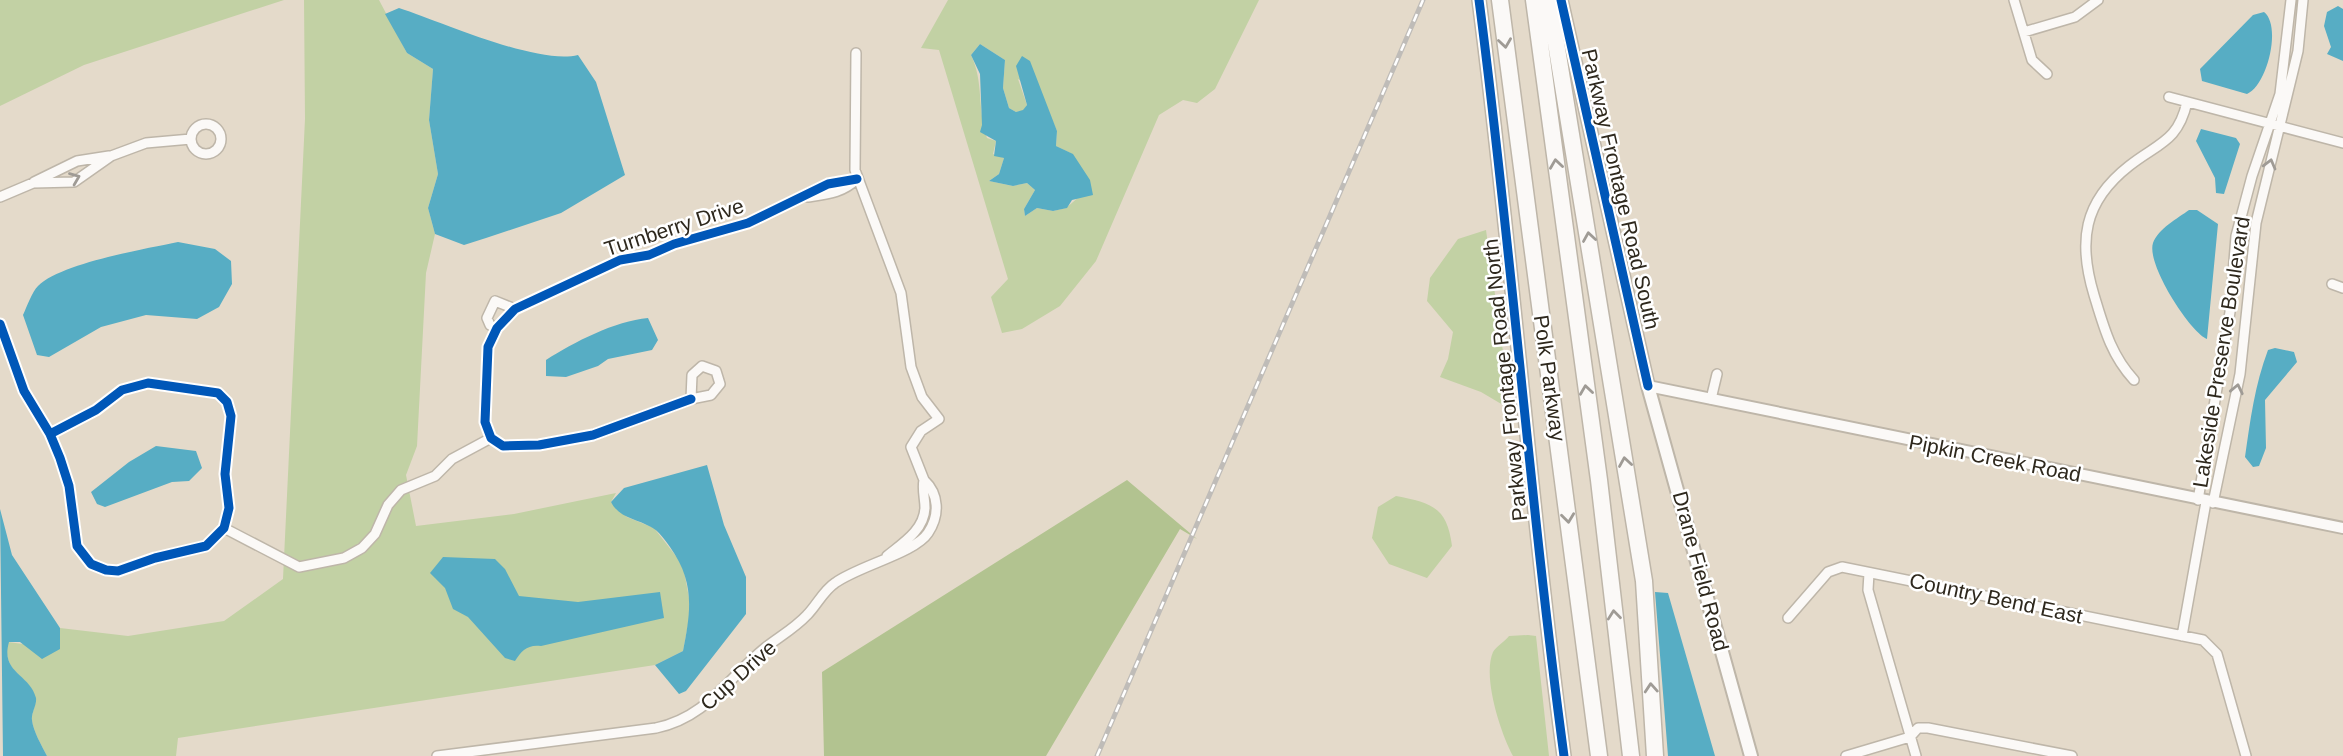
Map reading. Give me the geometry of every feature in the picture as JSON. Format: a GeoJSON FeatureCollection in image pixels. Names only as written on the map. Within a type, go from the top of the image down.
{"type":"FeatureCollection","features":[{"type":"Feature","properties":{"kind":"highway","name":"Polk Parkway"},"geometry":{"type":"LineString","coordinates":[[1500,0],[1599,756]]}},
{"type":"Feature","properties":{"kind":"highway","name":"Polk Parkway"},"geometry":{"type":"LineString","coordinates":[[1534,0],[1599,480],[1631,756]]}},
{"type":"Feature","properties":{"kind":"highway"},"geometry":{"type":"LineString","coordinates":[[1549,0],[1644,581],[1655,756]]}},
{"type":"Feature","properties":{"kind":"main road","name":"Parkway Frontage Road North"},"geometry":{"type":"LineString","coordinates":[[1479,0],[1501,170],[1564,756]]}},
{"type":"Feature","properties":{"kind":"main road","name":"Parkway Frontage Road South"},"geometry":{"type":"LineString","coordinates":[[1561,0],[1648,386]]}},
{"type":"Feature","properties":{"kind":"main road","name":"Drane Field Road"},"geometry":{"type":"LineString","coordinates":[[1648,386],[1751,756]]}},
{"type":"Feature","properties":{"kind":"street"},"geometry":{"type":"LineString","coordinates":[[2014,0],[2032,60],[2047,74]]}},
{"type":"Feature","properties":{"kind":"street"},"geometry":{"type":"LineString","coordinates":[[2024,32],[2075,17],[2098,0]]}},
{"type":"Feature","properties":{"kind":"street","name":"Lakeside Preserve Boulevard"},"geometry":{"type":"LineString","coordinates":[[2206,502],[2236,236],[2280,94],[2291,0]]}},
{"type":"Feature","properties":{"kind":"street","name":"Lakeside Preserve Boulevard"},"geometry":{"type":"LineString","coordinates":[[2206,502],[2240,374],[2256,223],[2298,51],[2303,0]]}},
{"type":"Feature","properties":{"kind":"street"},"geometry":{"type":"LineString","coordinates":[[856,52],[853,153],[858,179],[901,293],[911,368],[922,397],[939,419],[921,431],[911,447],[924,480],[923,517],[910,537],[887,556]]}},
{"type":"Feature","properties":{"kind":"street"},"geometry":{"type":"LineString","coordinates":[[2169,97],[2343,144]]}},
{"type":"Feature","properties":{"kind":"street"},"geometry":{"type":"LineString","coordinates":[[2134,380],[2117,361],[2108,344],[2086,269],[2086,227],[2097,202],[2113,181],[2180,127],[2187,102]]}},
{"type":"Feature","properties":{"kind":"street"},"geometry":{"type":"LineString","coordinates":[[0,197],[77,161],[111,156],[146,144],[191,139]]}},
{"type":"Feature","properties":{"kind":"street"},"geometry":{"type":"LineString","coordinates":[[33,183],[74,182],[111,156]]}},
{"type":"Feature","properties":{"kind":"street","name":"Turnberry Drive"},"geometry":{"type":"LineString","coordinates":[[491,438],[485,422],[486,356],[496,328],[515,309],[620,260],[649,255],[674,244],[748,223],[828,184],[845,178],[858,179]]}},
{"type":"Feature","properties":{"kind":"street"},"geometry":{"type":"LineString","coordinates":[[2332,284],[2343,288]]}},
{"type":"Feature","properties":{"kind":"street"},"geometry":{"type":"LineString","coordinates":[[496,328],[490,325],[487,318],[495,300],[515,309]]}},
{"type":"Feature","properties":{"kind":"street"},"geometry":{"type":"LineString","coordinates":[[0,324],[24,391],[50,434],[69,486],[77,546],[91,564],[118,571],[155,558],[206,546],[224,528],[229,508],[225,467],[231,416],[227,402],[218,393],[148,383],[122,390],[96,411],[50,434]]}},
{"type":"Feature","properties":{"kind":"street"},"geometry":{"type":"LineString","coordinates":[[1711,399],[1717,374]]}},
{"type":"Feature","properties":{"kind":"street","name":"Pipkin Creek Road"},"geometry":{"type":"LineString","coordinates":[[1648,386],[2343,528]]}},
{"type":"Feature","properties":{"kind":"street"},"geometry":{"type":"LineString","coordinates":[[224,528],[299,567],[344,558],[362,548],[375,534],[388,505],[401,490],[435,476],[452,459],[476,449],[491,438],[511,447],[568,441],[619,428],[691,400]]}},
{"type":"Feature","properties":{"kind":"street"},"geometry":{"type":"LineString","coordinates":[[887,556],[914,546],[927,535],[934,519],[936,499],[933,489],[924,480]]}},
{"type":"Feature","properties":{"kind":"street"},"geometry":{"type":"LineString","coordinates":[[2182,636],[2206,502]]}},
{"type":"Feature","properties":{"kind":"street"},"geometry":{"type":"LineString","coordinates":[[923,517],[934,519]]}},
{"type":"Feature","properties":{"kind":"street","name":"Cup Drive"},"geometry":{"type":"LineString","coordinates":[[437,756],[656,728],[689,718],[703,709],[765,648],[807,615],[832,585],[887,556]]}},
{"type":"Feature","properties":{"kind":"street","name":"Country Bend East"},"geometry":{"type":"LineString","coordinates":[[1788,618],[1828,572],[1842,568],[2182,636],[2210,644],[2217,656],[2246,756]]}},
{"type":"Feature","properties":{"kind":"street"},"geometry":{"type":"LineString","coordinates":[[1869,573],[1868,590],[1916,756]]}},
{"type":"Feature","properties":{"kind":"street"},"geometry":{"type":"LineString","coordinates":[[1846,756],[1910,737],[1918,728],[2071,756]]}},
{"type":"Feature","properties":{"kind":"green space"},"geometry":{"type":"Polygon","coordinates":[[[0,0],[284,0],[84,65],[0,106],[0,0]]]}},
{"type":"Feature","properties":{"kind":"green space"},"geometry":{"type":"Polygon","coordinates":[[[304,0],[379,0],[407,53],[433,69],[429,120],[438,174],[428,208],[435,234],[426,273],[417,446],[406,475],[416,526],[514,514],[616,493],[611,502],[627,517],[654,528],[683,565],[691,609],[683,651],[655,665],[178,738],[176,756],[47,756],[33,724],[35,698],[28,684],[9,661],[8,642],[60,649],[60,628],[128,636],[224,621],[283,579],[305,119],[304,0]]]}},
{"type":"Feature","properties":{"kind":"green space"},"geometry":{"type":"Polygon","coordinates":[[[948,0],[1259,0],[1215,89],[1197,103],[1183,100],[1159,115],[1096,261],[1060,306],[1022,329],[1002,333],[991,297],[1008,279],[939,50],[921,48],[948,0]],[[980,44],[971,55],[978,75],[987,138],[996,141],[993,154],[1004,158],[999,174],[989,181],[1013,186],[1027,183],[1035,190],[1024,209],[1025,216],[1037,208],[1053,211],[1066,208],[1080,196],[1070,153],[1056,146],[1057,131],[1040,92],[1018,79],[1027,105],[1023,111],[1016,112],[1009,108],[1003,88],[1005,60],[980,44]]]}},
{"type":"Feature","properties":{"kind":"green space"},"geometry":{"type":"Polygon","coordinates":[[[1486,230],[1510,402],[1503,405],[1481,392],[1440,377],[1448,359],[1453,332],[1427,301],[1430,278],[1458,239],[1486,230]]]}},
{"type":"Feature","properties":{"kind":"green space"},"geometry":{"type":"Polygon","coordinates":[[[1127,480],[1197,539],[1180,529],[1046,756],[824,756],[822,672],[1127,480]]]}},
{"type":"Feature","properties":{"kind":"green space"},"geometry":{"type":"Polygon","coordinates":[[[1396,496],[1419,501],[1436,509],[1442,515],[1450,533],[1452,546],[1427,578],[1389,564],[1372,538],[1378,507],[1396,496]]]}},
{"type":"Feature","properties":{"kind":"green space"},"geometry":{"type":"Polygon","coordinates":[[[1509,636],[1536,636],[1549,756],[1513,756],[1498,720],[1491,690],[1490,663],[1493,652],[1509,636]]]}},
{"type":"Feature","properties":{"kind":"water"},"geometry":{"type":"Polygon","coordinates":[[[2338,6],[2343,9],[2343,61],[2327,54],[2331,47],[2324,26],[2327,12],[2338,6]]]}},
{"type":"Feature","properties":{"kind":"water"},"geometry":{"type":"Polygon","coordinates":[[[399,8],[515,48],[539,54],[578,55],[596,82],[625,175],[561,213],[464,245],[435,234],[428,208],[438,174],[429,120],[433,69],[407,53],[385,14],[399,8]]]}},
{"type":"Feature","properties":{"kind":"water"},"geometry":{"type":"Polygon","coordinates":[[[2264,12],[2272,30],[2272,42],[2266,68],[2254,89],[2247,94],[2202,81],[2200,69],[2253,15],[2264,12]]]}},
{"type":"Feature","properties":{"kind":"water"},"geometry":{"type":"Polygon","coordinates":[[[980,44],[1005,60],[1003,88],[1009,108],[1016,112],[1027,105],[1016,66],[1022,56],[1030,61],[1057,131],[1056,146],[1073,154],[1090,180],[1093,195],[1072,200],[1067,208],[1053,211],[1037,208],[1025,216],[1024,209],[1035,190],[1027,183],[1013,186],[989,181],[999,174],[1004,158],[994,156],[996,141],[980,132],[980,74],[971,55],[980,44]]]}},
{"type":"Feature","properties":{"kind":"water"},"geometry":{"type":"Polygon","coordinates":[[[2201,129],[2236,138],[2240,144],[2224,194],[2216,193],[2215,178],[2196,141],[2201,129]]]}},
{"type":"Feature","properties":{"kind":"water"},"geometry":{"type":"Polygon","coordinates":[[[2189,210],[2197,210],[2218,224],[2207,339],[2190,324],[2171,296],[2156,266],[2153,253],[2153,243],[2159,233],[2189,210]]]}},
{"type":"Feature","properties":{"kind":"water"},"geometry":{"type":"Polygon","coordinates":[[[178,242],[215,249],[231,261],[232,284],[219,307],[197,319],[146,315],[101,327],[49,357],[37,355],[23,315],[38,286],[65,270],[84,264],[178,242]]]}},
{"type":"Feature","properties":{"kind":"water"},"geometry":{"type":"Polygon","coordinates":[[[648,318],[658,340],[652,350],[608,359],[598,366],[566,377],[546,376],[546,360],[569,346],[622,323],[648,318]]]}},
{"type":"Feature","properties":{"kind":"water"},"geometry":{"type":"Polygon","coordinates":[[[2275,348],[2294,352],[2297,362],[2265,400],[2266,448],[2259,466],[2253,467],[2245,457],[2254,403],[2268,350],[2275,348]]]}},
{"type":"Feature","properties":{"kind":"water"},"geometry":{"type":"Polygon","coordinates":[[[156,446],[196,451],[202,468],[189,481],[172,482],[105,507],[97,504],[91,492],[129,462],[156,446]]]}},
{"type":"Feature","properties":{"kind":"water"},"geometry":{"type":"Polygon","coordinates":[[[707,465],[724,525],[746,577],[746,614],[686,691],[679,694],[655,665],[683,651],[689,610],[684,572],[659,533],[623,515],[611,502],[624,488],[707,465]]]}},
{"type":"Feature","properties":{"kind":"water"},"geometry":{"type":"Polygon","coordinates":[[[0,509],[12,555],[60,628],[60,649],[42,659],[20,642],[9,642],[7,652],[12,667],[33,690],[36,703],[33,724],[47,756],[3,756],[0,509]]]}},
{"type":"Feature","properties":{"kind":"water"},"geometry":{"type":"Polygon","coordinates":[[[443,557],[495,559],[505,569],[519,596],[578,602],[660,592],[664,618],[532,646],[522,651],[515,661],[505,658],[468,617],[453,609],[445,588],[430,573],[443,557]]]}},
{"type":"Feature","properties":{"kind":"water"},"geometry":{"type":"Polygon","coordinates":[[[1655,592],[1668,593],[1715,756],[1668,756],[1655,592]]]}},
{"type":"Feature","properties":{"kind":"railway"},"geometry":{"type":"LineString","coordinates":[[1097,756],[1423,0]]}},
{"type":"Feature","properties":{"kind":"cycle path"},"geometry":{"type":"LineString","coordinates":[[1479,0],[1564,756]]}},
{"type":"Feature","properties":{"kind":"cycle path"},"geometry":{"type":"LineString","coordinates":[[1561,0],[1648,386]]}},
{"type":"Feature","properties":{"kind":"cycle path"},"geometry":{"type":"LineString","coordinates":[[691,399],[593,435],[539,445],[503,446],[491,438],[485,422],[488,347],[497,328],[515,309],[620,260],[649,255],[674,244],[748,223],[828,184],[857,179]]}},
{"type":"Feature","properties":{"kind":"cycle path"},"geometry":{"type":"LineString","coordinates":[[0,324],[24,391],[50,434],[60,458],[69,486],[77,546],[91,564],[118,571],[155,558],[206,546],[224,528],[229,508],[225,474],[231,416],[227,402],[218,393],[148,383],[122,390],[96,410],[50,434]]}}]}
